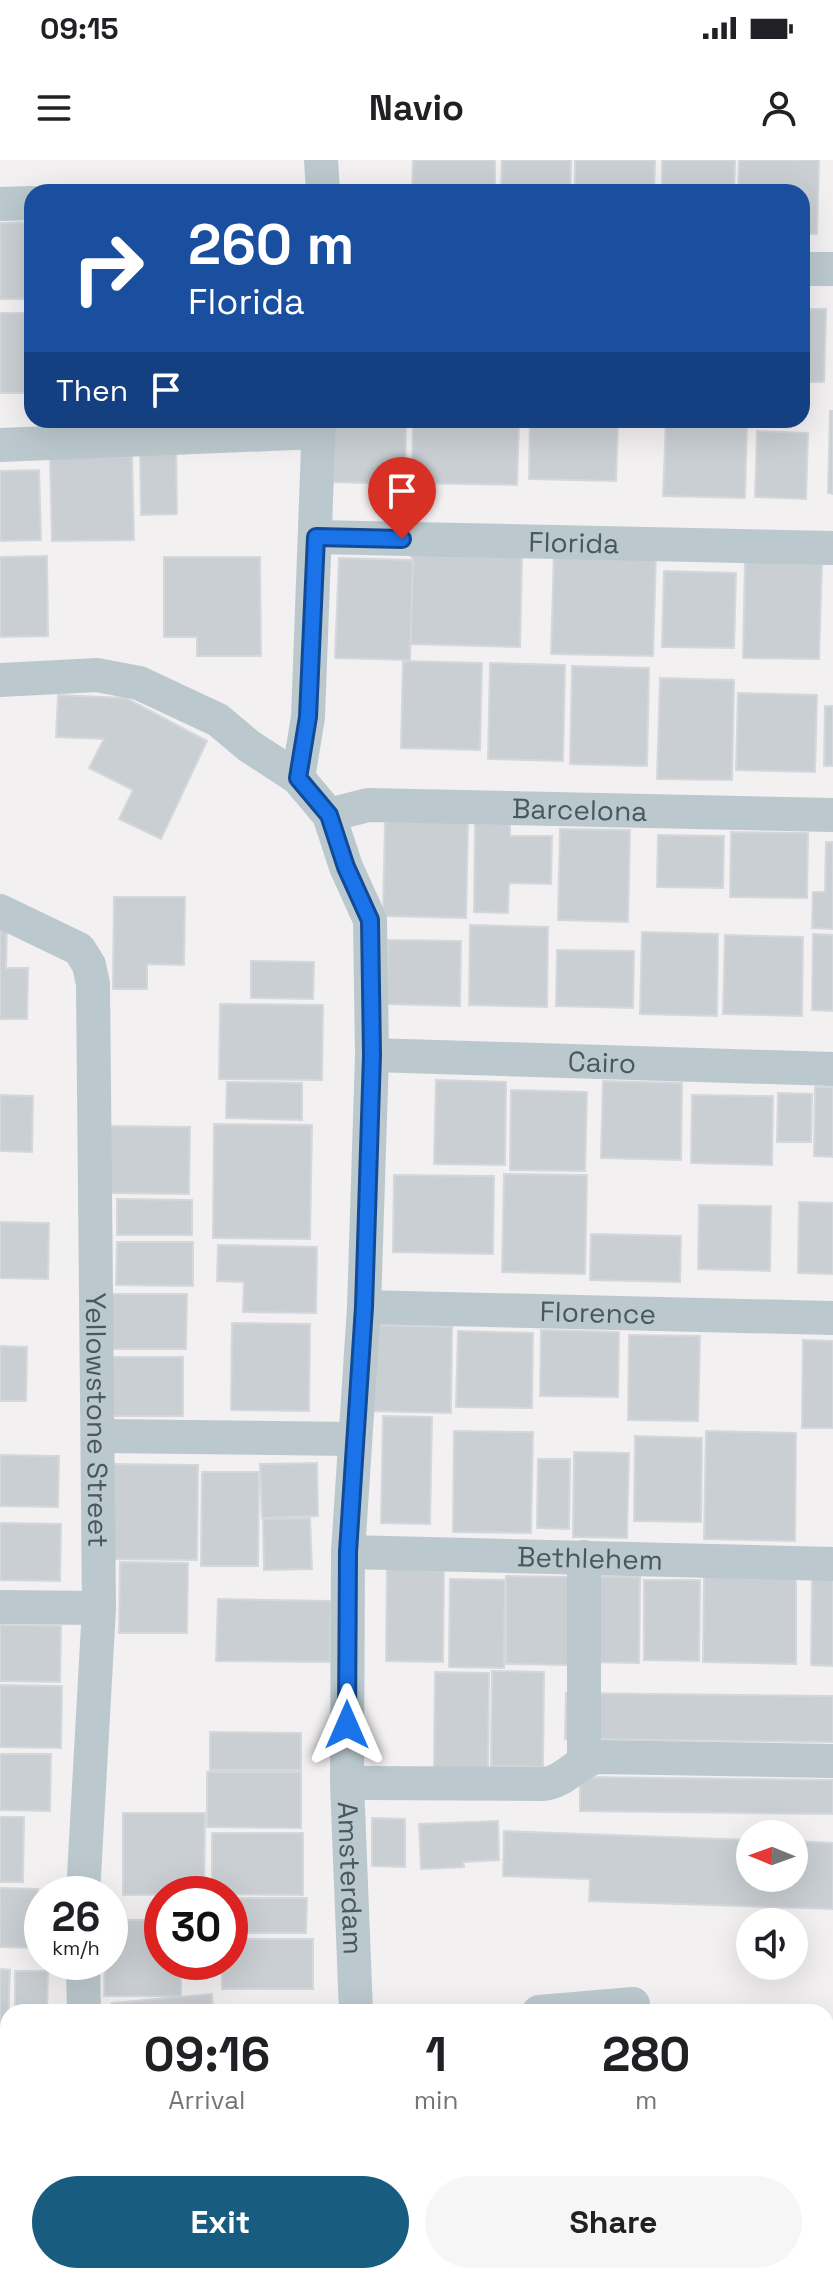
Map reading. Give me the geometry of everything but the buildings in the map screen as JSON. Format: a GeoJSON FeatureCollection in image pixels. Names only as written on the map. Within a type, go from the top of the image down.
{"type":"FeatureCollection","features":[{"type":"Feature","properties":{"kind":"street"},"geometry":{"type":"LineString","coordinates":[[321,160],[322,184]]}},
{"type":"Feature","properties":{"kind":"street"},"geometry":{"type":"LineString","coordinates":[[0,204],[24,203]]}},
{"type":"Feature","properties":{"kind":"street"},"geometry":{"type":"LineString","coordinates":[[810,269],[833,269]]}},
{"type":"Feature","properties":{"kind":"street"},"geometry":{"type":"LineString","coordinates":[[0,445],[285,428]]}},
{"type":"Feature","properties":{"kind":"street"},"geometry":{"type":"LineString","coordinates":[[0,680],[97,675],[139,683],[218,720],[249,746],[298,778],[308,717],[318,428]]}},
{"type":"Feature","properties":{"kind":"street","name":"Florida"},"geometry":{"type":"LineString","coordinates":[[316,537],[833,548]]}},
{"type":"Feature","properties":{"kind":"street","name":"Amsterdam"},"geometry":{"type":"LineString","coordinates":[[298,778],[329,815],[346,867],[370,920],[372,1055],[364,1307],[348,1552],[347,1783],[356,2004]]}},
{"type":"Feature","properties":{"kind":"street","name":"Barcelona"},"geometry":{"type":"LineString","coordinates":[[329,815],[368,805],[833,815]]}},
{"type":"Feature","properties":{"kind":"street","name":"Yellowstone Street"},"geometry":{"type":"LineString","coordinates":[[0,911],[79,949],[89,965],[93,984],[99,1608],[84,1876]]}},
{"type":"Feature","properties":{"kind":"street","name":"Cairo"},"geometry":{"type":"LineString","coordinates":[[372,1055],[833,1069]]}},
{"type":"Feature","properties":{"kind":"street","name":"Florence"},"geometry":{"type":"LineString","coordinates":[[364,1307],[833,1318]]}},
{"type":"Feature","properties":{"kind":"street"},"geometry":{"type":"LineString","coordinates":[[99,1436],[354,1439]]}},
{"type":"Feature","properties":{"kind":"street","name":"Bethlehem"},"geometry":{"type":"LineString","coordinates":[[348,1552],[833,1564]]}},
{"type":"Feature","properties":{"kind":"street"},"geometry":{"type":"LineString","coordinates":[[584,1557],[584,1762]]}},
{"type":"Feature","properties":{"kind":"street"},"geometry":{"type":"LineString","coordinates":[[0,1607],[99,1608]]}},
{"type":"Feature","properties":{"kind":"street"},"geometry":{"type":"LineString","coordinates":[[364,1783],[544,1784],[565,1777],[584,1762],[598,1757],[833,1761]]}},
{"type":"Feature","properties":{"kind":"street"},"geometry":{"type":"LineString","coordinates":[[83,1980],[84,2004]]}},
{"type":"Feature","properties":{"kind":"route"},"geometry":{"type":"LineString","coordinates":[[347,1725],[348,1552],[364,1307],[372,1055],[370,920],[346,867],[329,815],[298,778],[308,717],[316,537],[402,539]]}}]}
